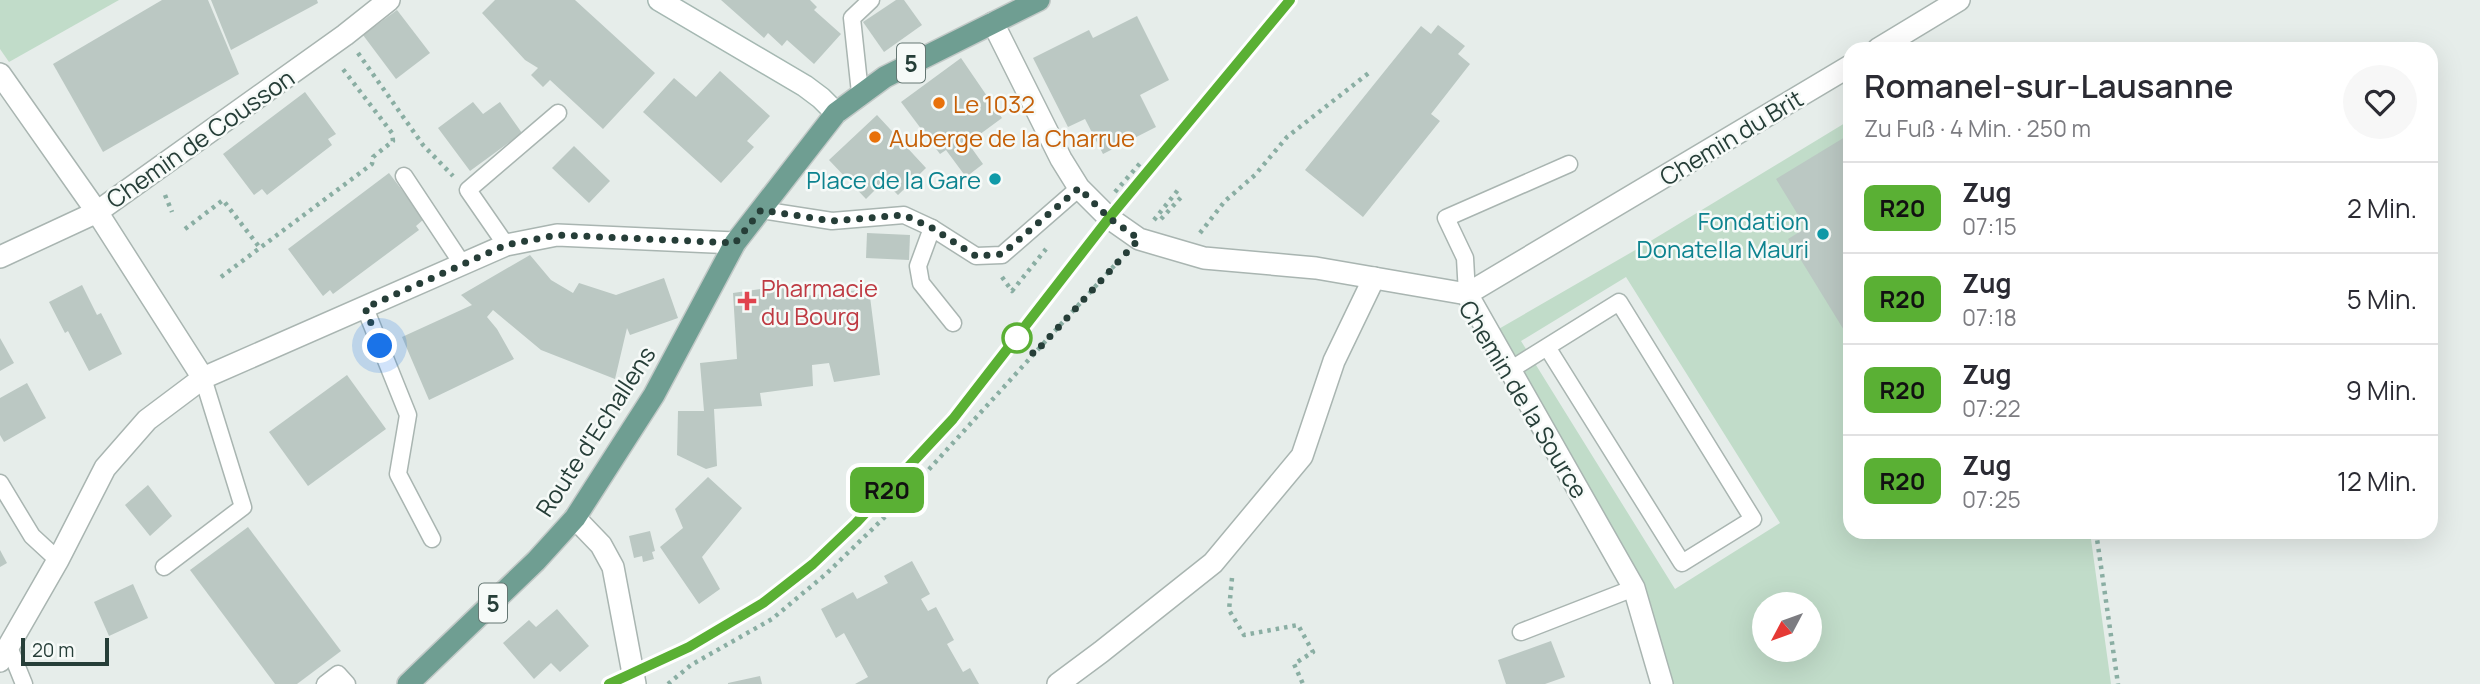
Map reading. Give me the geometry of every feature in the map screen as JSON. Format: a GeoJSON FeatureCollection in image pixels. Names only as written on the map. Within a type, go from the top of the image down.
{"type":"FeatureCollection","features":[{"type":"Feature","properties":{"kind":"main road","name":"5"},"geometry":{"type":"LineString","coordinates":[[836,113],[885,77],[1035,1]]}},
{"type":"Feature","properties":{"kind":"main road","name":"Route d'Echallens"},"geometry":{"type":"LineString","coordinates":[[408,684],[536,561],[575,518],[654,395],[735,243],[836,113]]}},
{"type":"Feature","properties":{"kind":"street","name":"Chemin de Cousson"},"geometry":{"type":"LineString","coordinates":[[0,257],[97,212],[345,35],[389,0]]}},
{"type":"Feature","properties":{"kind":"street"},"geometry":{"type":"LineString","coordinates":[[659,0],[805,86],[836,113]]}},
{"type":"Feature","properties":{"kind":"street"},"geometry":{"type":"LineString","coordinates":[[1888,42],[1947,3]]}},
{"type":"Feature","properties":{"kind":"street"},"geometry":{"type":"LineString","coordinates":[[993,23],[1061,159],[1079,188],[1100,210],[1139,231]]}},
{"type":"Feature","properties":{"kind":"street","name":"Chemin du Brit"},"geometry":{"type":"LineString","coordinates":[[1467,294],[1843,70]]}},
{"type":"Feature","properties":{"kind":"street"},"geometry":{"type":"LineString","coordinates":[[0,74],[97,212],[203,378]]}},
{"type":"Feature","properties":{"kind":"street","name":"Chemin de la Source"},"geometry":{"type":"LineString","coordinates":[[1139,231],[1185,253],[1204,258],[1315,268],[1467,294],[1634,589],[1662,684]]}},
{"type":"Feature","properties":{"kind":"street"},"geometry":{"type":"LineString","coordinates":[[5,654],[106,468],[148,420],[203,378],[506,245],[557,235],[735,243]]}},
{"type":"Feature","properties":{"kind":"street"},"geometry":{"type":"LineString","coordinates":[[1058,684],[1203,571],[1223,551],[1302,456],[1334,361],[1374,278]]}},
{"type":"Feature","properties":{"kind":"street"},"geometry":{"type":"LineString","coordinates":[[575,518],[601,545],[613,567],[635,684]]}},
{"type":"Feature","properties":{"kind":"lane"},"geometry":{"type":"LineString","coordinates":[[860,93],[852,18],[871,0]]}},
{"type":"Feature","properties":{"kind":"lane"},"geometry":{"type":"LineString","coordinates":[[506,245],[468,190],[558,113]]}},
{"type":"Feature","properties":{"kind":"lane"},"geometry":{"type":"LineString","coordinates":[[1467,294],[1465,258],[1446,218],[1569,164]]}},
{"type":"Feature","properties":{"kind":"lane"},"geometry":{"type":"LineString","coordinates":[[404,176],[463,265]]}},
{"type":"Feature","properties":{"kind":"lane"},"geometry":{"type":"LineString","coordinates":[[761,210],[832,221],[904,215],[932,228],[976,256],[1002,254],[1079,188]]}},
{"type":"Feature","properties":{"kind":"lane"},"geometry":{"type":"LineString","coordinates":[[932,228],[918,266],[921,283],[953,323]]}},
{"type":"Feature","properties":{"kind":"lane"},"geometry":{"type":"LineString","coordinates":[[1510,370],[1619,302],[1753,519],[1682,563],[1547,347]]}},
{"type":"Feature","properties":{"kind":"lane"},"geometry":{"type":"LineString","coordinates":[[365,308],[408,415],[398,474],[432,539]]}},
{"type":"Feature","properties":{"kind":"lane"},"geometry":{"type":"LineString","coordinates":[[164,567],[243,507],[203,378]]}},
{"type":"Feature","properties":{"kind":"lane"},"geometry":{"type":"LineString","coordinates":[[0,483],[32,536],[58,560]]}},
{"type":"Feature","properties":{"kind":"lane"},"geometry":{"type":"LineString","coordinates":[[1521,632],[1634,589]]}},
{"type":"Feature","properties":{"kind":"lane"},"geometry":{"type":"LineString","coordinates":[[5,654],[24,684]]}},
{"type":"Feature","properties":{"kind":"lane"},"geometry":{"type":"LineString","coordinates":[[325,684],[338,674],[347,684]]}},
{"type":"Feature","properties":{"kind":"path"},"geometry":{"type":"LineString","coordinates":[[345,35],[423,145],[468,190]]}},
{"type":"Feature","properties":{"kind":"path"},"geometry":{"type":"LineString","coordinates":[[221,277],[372,164],[373,157],[393,141],[392,133],[326,48]]}},
{"type":"Feature","properties":{"kind":"path"},"geometry":{"type":"LineString","coordinates":[[1185,253],[1225,201],[1255,175],[1287,137],[1370,72]]}},
{"type":"Feature","properties":{"kind":"path"},"geometry":{"type":"LineString","coordinates":[[1100,210],[1142,161]]}},
{"type":"Feature","properties":{"kind":"path"},"geometry":{"type":"LineString","coordinates":[[668,684],[691,665],[772,619],[826,574],[892,510],[1178,190]]}},
{"type":"Feature","properties":{"kind":"path"},"geometry":{"type":"LineString","coordinates":[[1139,231],[1184,194]]}},
{"type":"Feature","properties":{"kind":"path"},"geometry":{"type":"LineString","coordinates":[[185,229],[223,200],[260,248]]}},
{"type":"Feature","properties":{"kind":"path"},"geometry":{"type":"LineString","coordinates":[[2097,539],[2118,684]]}},
{"type":"Feature","properties":{"kind":"path"},"geometry":{"type":"LineString","coordinates":[[1223,551],[1233,567],[1229,610],[1244,635],[1298,625],[1313,652],[1294,664],[1303,684]]}},
{"type":"Feature","properties":{"kind":"green space"},"geometry":{"type":"Polygon","coordinates":[[[0,0],[119,0],[9,62],[0,49],[0,0]]]}},
{"type":"Feature","properties":{"kind":"green space"},"geometry":{"type":"Polygon","coordinates":[[[1843,124],[1843,539],[2091,539],[2111,684],[1673,684],[1628,555],[1483,338],[1644,245],[1843,124]],[[1626,277],[1521,341],[1675,589],[1780,523],[1626,277]]]}},
{"type":"Feature","properties":{"kind":"building"},"geometry":{"type":"Polygon","coordinates":[[[162,0],[208,0],[239,74],[103,152],[53,64],[162,0]]]}},
{"type":"Feature","properties":{"kind":"building"},"geometry":{"type":"Polygon","coordinates":[[[211,0],[317,0],[318,3],[231,50],[211,0]]]}},
{"type":"Feature","properties":{"kind":"building"},"geometry":{"type":"Polygon","coordinates":[[[495,0],[575,0],[655,73],[603,129],[550,80],[543,87],[531,75],[538,68],[525,60],[482,13],[495,0]]]}},
{"type":"Feature","properties":{"kind":"building"},"geometry":{"type":"Polygon","coordinates":[[[721,0],[810,0],[817,7],[814,10],[841,34],[814,64],[787,40],[782,46],[768,33],[764,38],[721,0]]]}},
{"type":"Feature","properties":{"kind":"building"},"geometry":{"type":"Polygon","coordinates":[[[896,0],[904,0],[922,25],[884,52],[863,22],[896,0]]]}},
{"type":"Feature","properties":{"kind":"building"},"geometry":{"type":"Polygon","coordinates":[[[397,10],[430,53],[396,79],[363,35],[397,10]]]}},
{"type":"Feature","properties":{"kind":"building"},"geometry":{"type":"Polygon","coordinates":[[[1137,16],[1169,80],[1140,95],[1156,127],[1103,154],[1085,119],[1068,127],[1033,58],[1089,30],[1093,38],[1137,16]]]}},
{"type":"Feature","properties":{"kind":"building"},"geometry":{"type":"Polygon","coordinates":[[[1438,25],[1465,46],[1458,54],[1470,64],[1431,114],[1440,121],[1363,217],[1305,170],[1421,26],[1431,34],[1438,25]]]}},
{"type":"Feature","properties":{"kind":"building"},"geometry":{"type":"Polygon","coordinates":[[[961,58],[1002,118],[968,143],[983,164],[966,177],[946,150],[940,154],[901,102],[961,58]]]}},
{"type":"Feature","properties":{"kind":"building"},"geometry":{"type":"Polygon","coordinates":[[[720,71],[770,116],[747,141],[754,147],[721,183],[643,112],[674,78],[696,97],[720,71]]]}},
{"type":"Feature","properties":{"kind":"building"},"geometry":{"type":"Polygon","coordinates":[[[305,92],[336,134],[328,139],[332,145],[267,195],[262,189],[254,195],[223,154],[305,92]]]}},
{"type":"Feature","properties":{"kind":"building"},"geometry":{"type":"Polygon","coordinates":[[[473,102],[483,114],[500,102],[522,133],[470,171],[438,128],[473,102]]]}},
{"type":"Feature","properties":{"kind":"building","name":"Auberge de la Charrue"},"geometry":{"type":"Polygon","coordinates":[[[877,115],[926,168],[898,195],[884,181],[866,199],[829,160],[877,115]]]}},
{"type":"Feature","properties":{"kind":"building","name":"Fondation Donatella Mauri"},"geometry":{"type":"Polygon","coordinates":[[[1843,138],[1843,329],[1788,239],[1806,228],[1776,179],[1843,138]]]}},
{"type":"Feature","properties":{"kind":"building"},"geometry":{"type":"Polygon","coordinates":[[[574,146],[610,181],[589,203],[552,168],[574,146]]]}},
{"type":"Feature","properties":{"kind":"building"},"geometry":{"type":"Polygon","coordinates":[[[389,173],[424,219],[416,226],[419,230],[333,294],[330,290],[323,296],[288,249],[389,173]]]}},
{"type":"Feature","properties":{"kind":"building"},"geometry":{"type":"Polygon","coordinates":[[[867,233],[910,235],[909,260],[866,258],[867,233]]]}},
{"type":"Feature","properties":{"kind":"building"},"geometry":{"type":"Polygon","coordinates":[[[530,255],[551,280],[573,293],[579,283],[616,295],[664,278],[678,318],[630,335],[627,328],[615,379],[541,350],[493,310],[487,317],[514,359],[429,400],[402,337],[472,305],[461,295],[530,255]]]}},
{"type":"Feature","properties":{"kind":"building"},"geometry":{"type":"Polygon","coordinates":[[[803,283],[804,296],[869,289],[880,375],[834,382],[829,363],[812,365],[813,386],[760,393],[762,406],[714,409],[717,466],[706,469],[677,455],[678,411],[704,411],[700,363],[737,359],[733,293],[803,283]]]}},
{"type":"Feature","properties":{"kind":"building"},"geometry":{"type":"Polygon","coordinates":[[[82,285],[97,315],[101,313],[122,354],[89,371],[49,302],[82,285]]]}},
{"type":"Feature","properties":{"kind":"building"},"geometry":{"type":"Polygon","coordinates":[[[0,338],[14,363],[0,371],[0,338]]]}},
{"type":"Feature","properties":{"kind":"building"},"geometry":{"type":"Polygon","coordinates":[[[347,375],[386,429],[308,486],[269,432],[347,375]]]}},
{"type":"Feature","properties":{"kind":"building"},"geometry":{"type":"Polygon","coordinates":[[[27,383],[46,418],[4,442],[0,435],[0,398],[27,383]]]}},
{"type":"Feature","properties":{"kind":"building"},"geometry":{"type":"Polygon","coordinates":[[[708,477],[742,508],[702,557],[720,589],[699,604],[660,547],[683,528],[675,509],[708,477]]]}},
{"type":"Feature","properties":{"kind":"building"},"geometry":{"type":"Polygon","coordinates":[[[148,485],[172,516],[150,536],[125,505],[148,485]]]}},
{"type":"Feature","properties":{"kind":"building"},"geometry":{"type":"Polygon","coordinates":[[[248,527],[341,651],[297,684],[275,684],[190,570],[248,527]]]}},
{"type":"Feature","properties":{"kind":"building"},"geometry":{"type":"Polygon","coordinates":[[[650,531],[655,551],[652,552],[654,559],[643,562],[642,556],[634,558],[629,536],[650,531]]]}},
{"type":"Feature","properties":{"kind":"building"},"geometry":{"type":"Polygon","coordinates":[[[0,550],[7,563],[0,567],[0,550]]]}},
{"type":"Feature","properties":{"kind":"building"},"geometry":{"type":"Polygon","coordinates":[[[912,561],[930,594],[921,599],[928,611],[936,607],[954,640],[947,644],[963,672],[970,668],[979,684],[855,684],[868,677],[844,633],[836,638],[821,609],[853,592],[857,599],[888,583],[884,576],[912,561]]]}},
{"type":"Feature","properties":{"kind":"building"},"geometry":{"type":"Polygon","coordinates":[[[133,584],[148,618],[109,636],[94,602],[133,584]]]}},
{"type":"Feature","properties":{"kind":"building"},"geometry":{"type":"Polygon","coordinates":[[[557,609],[589,646],[560,672],[551,663],[534,679],[503,643],[529,620],[536,627],[557,609]]]}},
{"type":"Feature","properties":{"kind":"building"},"geometry":{"type":"Polygon","coordinates":[[[1551,641],[1565,677],[1545,684],[1506,684],[1498,660],[1551,641]]]}},
{"type":"Feature","properties":{"kind":"building"},"geometry":{"type":"Polygon","coordinates":[[[760,676],[762,684],[728,684],[728,683],[760,676]]]}},
{"type":"Feature","properties":{"kind":"railway"},"geometry":{"type":"LineString","coordinates":[[609,684],[706,638],[763,603],[813,564],[856,523],[953,419],[1109,218],[1290,0]]}},
{"type":"Feature","properties":{"kind":"train","name":"R20"},"geometry":{"type":"LineString","coordinates":[[609,684],[649,667],[734,622],[788,585],[856,523],[953,419],[1109,218],[1290,0]]}},
{"type":"Feature","properties":{"kind":"place","name":"Le 1032"},"geometry":{"type":"Point","coordinates":[939,103]}},
{"type":"Feature","properties":{"kind":"place","name":"Auberge de la Charrue"},"geometry":{"type":"Point","coordinates":[875,137]}},
{"type":"Feature","properties":{"kind":"place","name":"Place de la Gare"},"geometry":{"type":"Point","coordinates":[995,179]}},
{"type":"Feature","properties":{"kind":"place","name":"Fondation Donatella Mauri"},"geometry":{"type":"Point","coordinates":[1823,234]}},
{"type":"Feature","properties":{"kind":"place","name":"Pharmacie du Bourg"},"geometry":{"type":"Point","coordinates":[747,301]}},
{"type":"Feature","properties":{"kind":"route"},"geometry":{"type":"LineString","coordinates":[[380,346],[365,308],[506,245],[557,235],[735,243],[761,210],[832,221],[904,215],[932,228],[976,256],[1002,254],[1079,188],[1109,218],[1139,239],[1034,354],[1017,338]]}}]}
